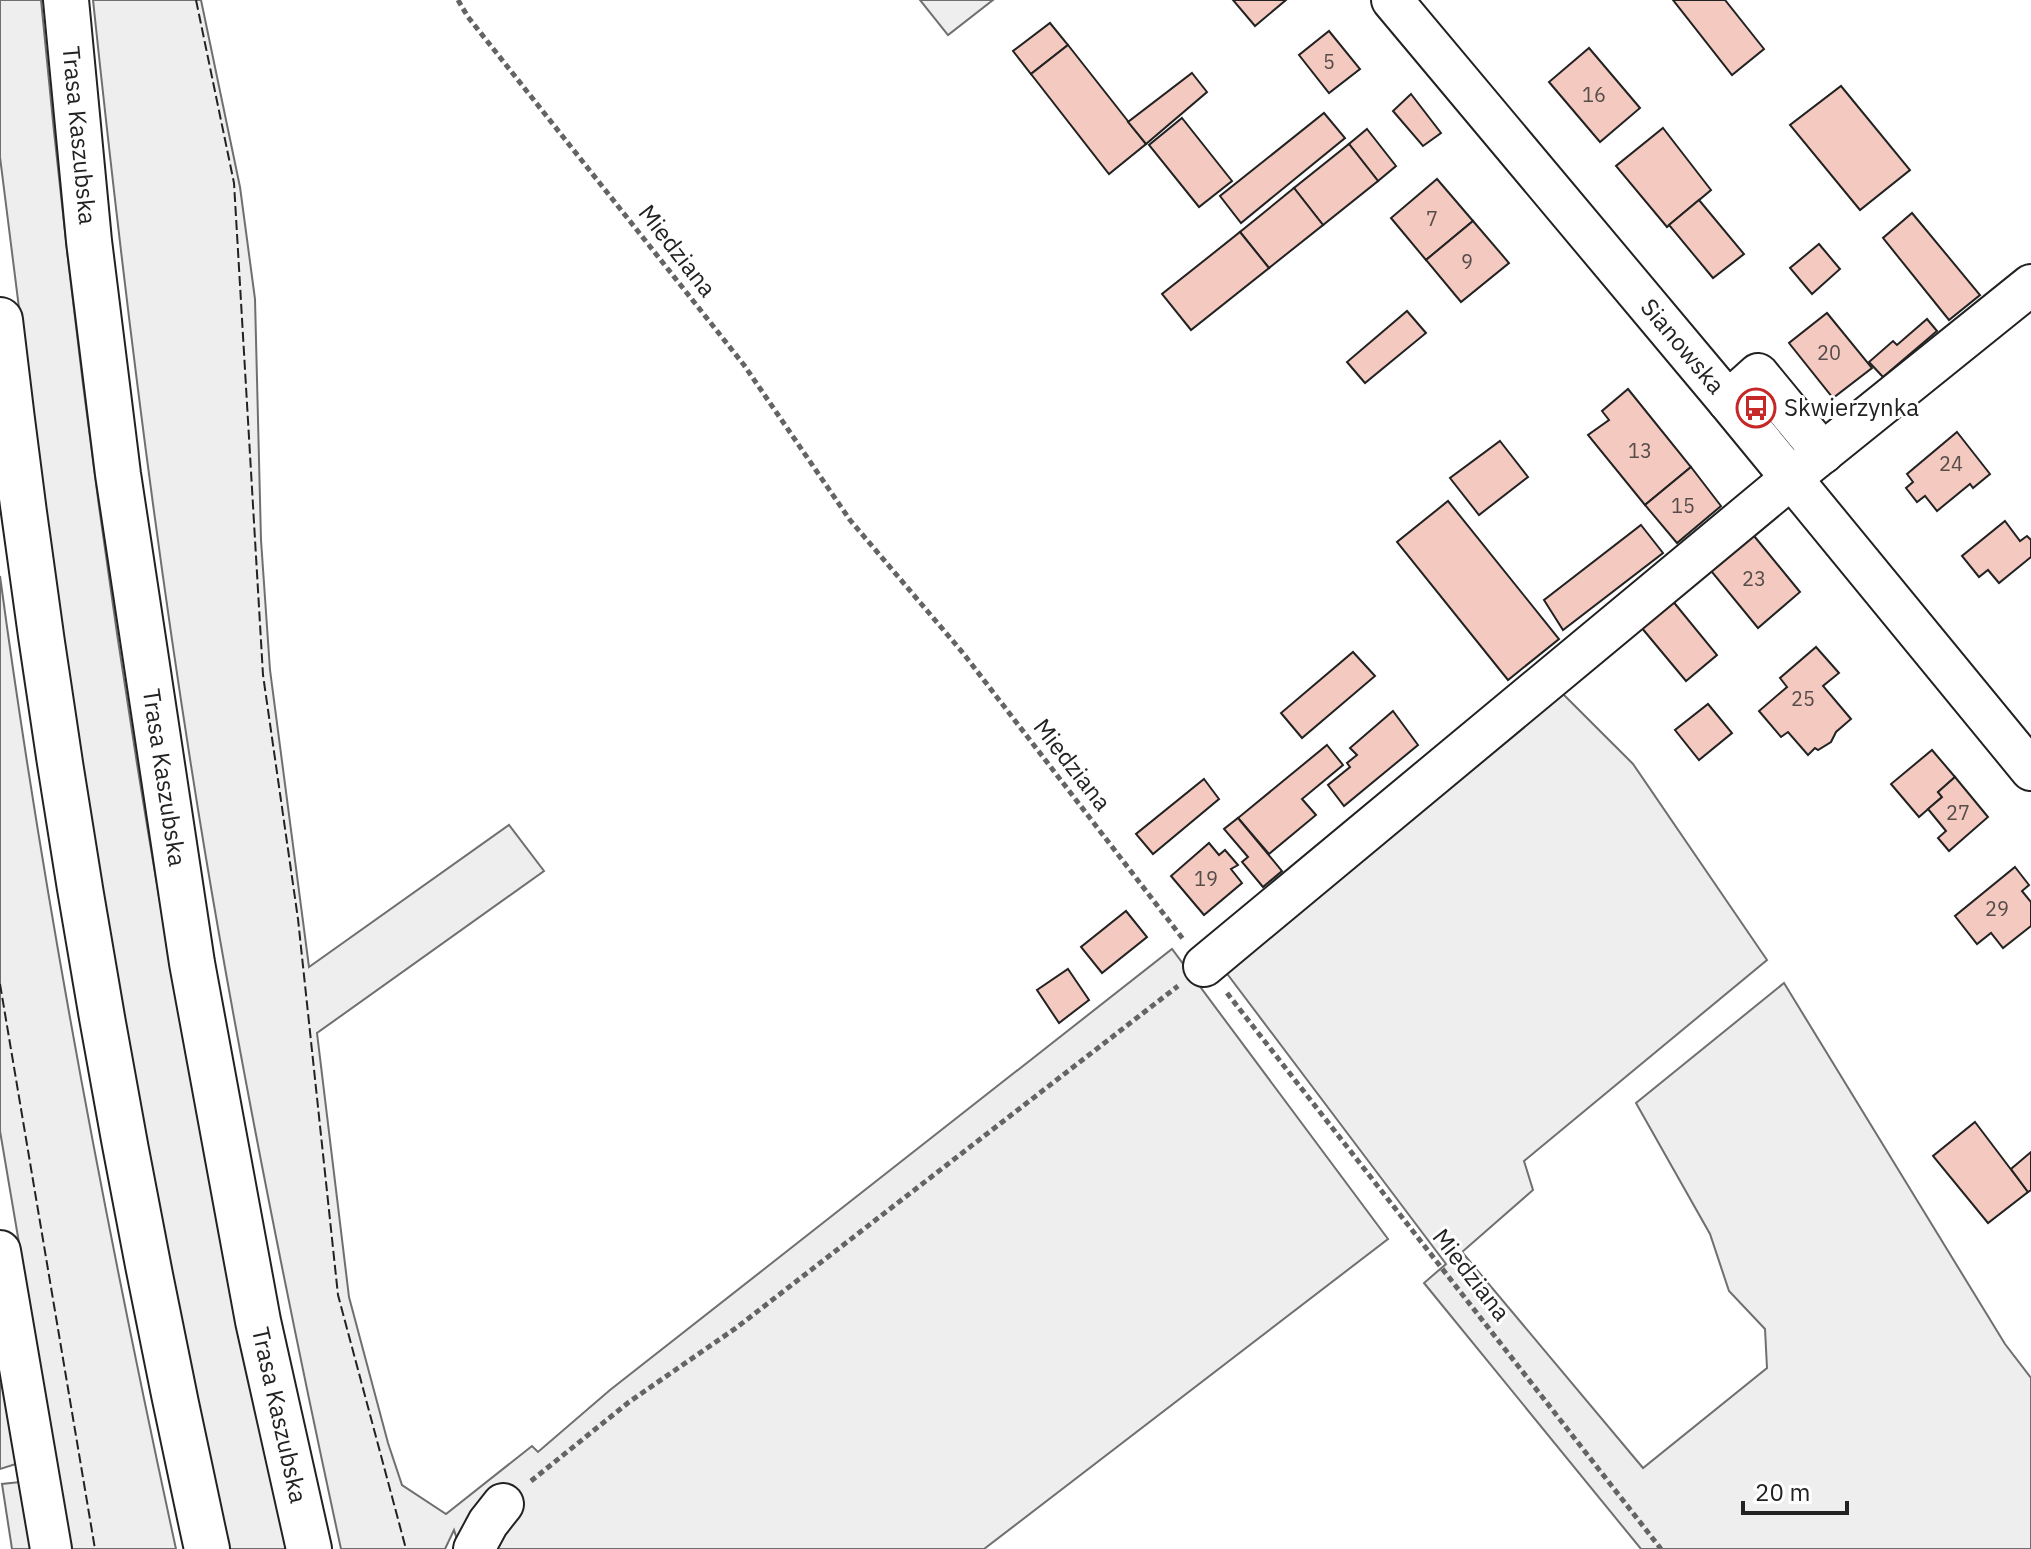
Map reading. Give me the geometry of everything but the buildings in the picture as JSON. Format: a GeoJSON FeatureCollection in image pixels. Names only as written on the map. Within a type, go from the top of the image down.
{"type":"FeatureCollection","features":[{"type":"Feature","properties":{"kind":"highway","name":"Trasa Kaszubska"},"geometry":{"type":"LineString","coordinates":[[66,0],[89,241],[118,474],[192,963],[258,1321],[309,1549]]}},
{"type":"Feature","properties":{"kind":"highway"},"geometry":{"type":"LineString","coordinates":[[0,320],[20,487],[94,979],[161,1341],[207,1549]]}},
{"type":"Feature","properties":{"kind":"street","name":"Sianowska"},"geometry":{"type":"LineString","coordinates":[[1392,0],[1728,401],[2031,770]]}},
{"type":"Feature","properties":{"kind":"street"},"geometry":{"type":"LineString","coordinates":[[1204,966],[1791,478],[2031,285]]}},
{"type":"Feature","properties":{"kind":"street"},"geometry":{"type":"LineString","coordinates":[[1728,401],[1758,374],[1823,453]]}},
{"type":"Feature","properties":{"kind":"street"},"geometry":{"type":"LineString","coordinates":[[0,1251],[51,1549]]}},
{"type":"Feature","properties":{"kind":"street"},"geometry":{"type":"LineString","coordinates":[[474,1549],[503,1504]]}},
{"type":"Feature","properties":{"kind":"path","name":"Miedziana"},"geometry":{"type":"LineString","coordinates":[[458,0],[468,17],[744,365],[850,520],[963,653],[1661,1549]]}},
{"type":"Feature","properties":{"kind":"path"},"geometry":{"type":"LineString","coordinates":[[503,1504],[629,1402],[736,1328],[1204,966]]}},
{"type":"Feature","properties":{"kind":"shaded area"},"geometry":{"type":"Polygon","coordinates":[[[0,0],[41,0],[70,280],[106,560],[149,839],[199,1116],[288,1549],[229,1549],[142,1126],[97,868],[57,610],[0,157],[0,0]]]}},
{"type":"Feature","properties":{"kind":"shaded area"},"geometry":{"type":"Polygon","coordinates":[[[93,0],[201,0],[240,187],[255,299],[261,540],[270,670],[309,967],[509,825],[544,871],[317,1033],[349,1297],[402,1485],[446,1514],[532,1446],[538,1452],[610,1390],[1172,949],[1388,1239],[984,1549],[460,1549],[454,1530],[445,1549],[341,1549],[252,1114],[188,746],[143,427],[93,0]]]}},
{"type":"Feature","properties":{"kind":"shaded area"},"geometry":{"type":"Polygon","coordinates":[[[920,0],[993,0],[948,35],[920,0]]]}},
{"type":"Feature","properties":{"kind":"shaded area"},"geometry":{"type":"Polygon","coordinates":[[[0,576],[36,821],[78,1064],[176,1549],[71,1549],[0,1131],[0,576]]]}},
{"type":"Feature","properties":{"kind":"shaded area"},"geometry":{"type":"Polygon","coordinates":[[[1555,686],[1633,764],[1767,960],[1524,1161],[1533,1190],[1462,1252],[1643,1468],[1767,1368],[1765,1329],[1729,1291],[1710,1234],[1636,1103],[1784,983],[2005,1344],[2031,1378],[2031,1549],[1641,1549],[1424,1283],[1446,1264],[1222,967],[1555,686]]]}},
{"type":"Feature","properties":{"kind":"shaded area"},"geometry":{"type":"Polygon","coordinates":[[[0,1384],[6,1385],[19,1463],[0,1469],[0,1384]]]}},
{"type":"Feature","properties":{"kind":"shaded area"},"geometry":{"type":"Polygon","coordinates":[[[20,1482],[42,1549],[12,1549],[2,1484],[20,1482]]]}},
{"type":"Feature","properties":{"kind":"fence"},"geometry":{"type":"LineString","coordinates":[[196,0],[234,183],[263,675],[298,919],[338,1295],[406,1549]]}},
{"type":"Feature","properties":{"kind":"fence"},"geometry":{"type":"LineString","coordinates":[[0,984],[95,1549]]}},
{"type":"Feature","properties":{"kind":"place","name":"Skwierzynka"},"geometry":{"type":"Point","coordinates":[1756,408]}}]}
